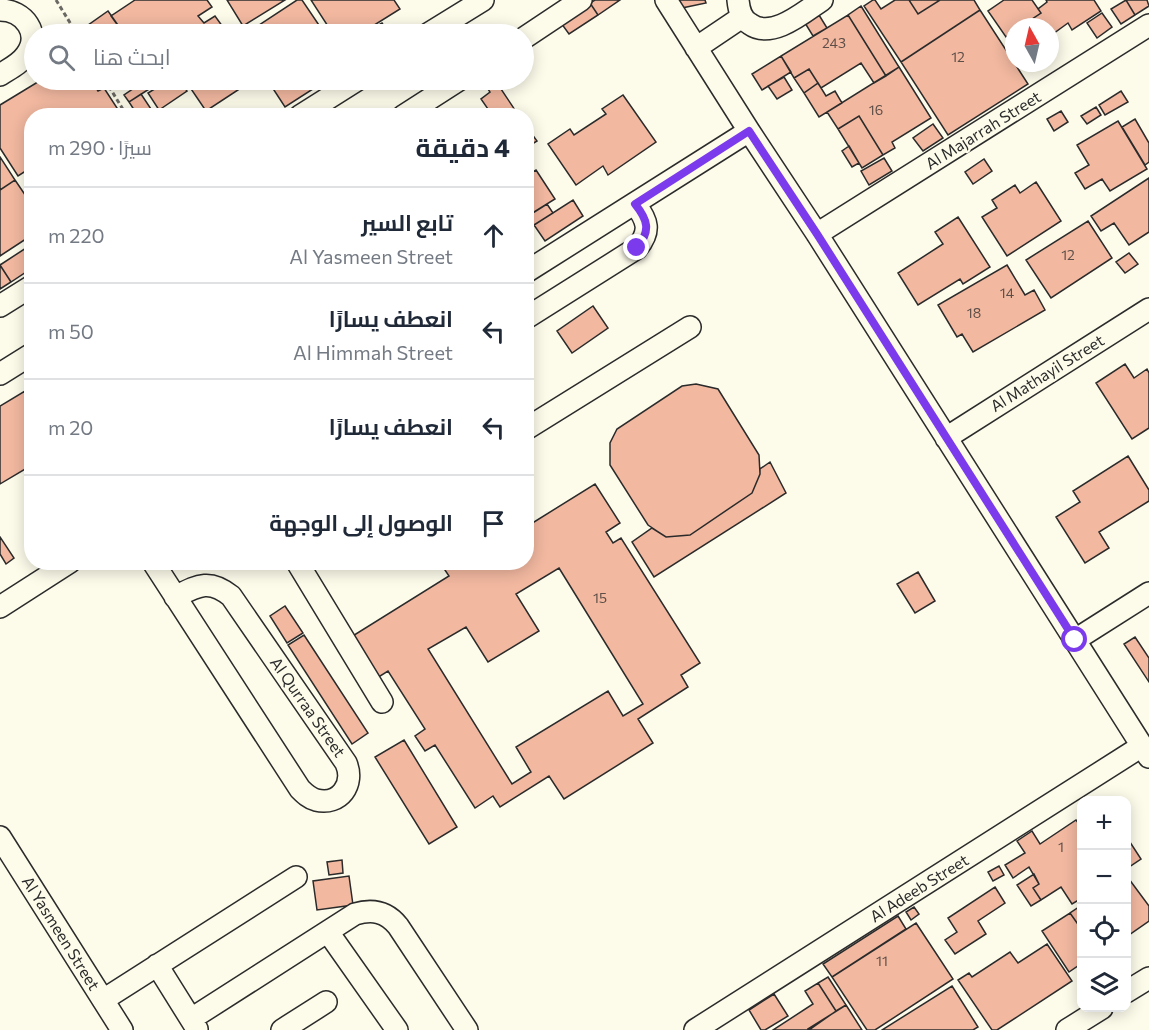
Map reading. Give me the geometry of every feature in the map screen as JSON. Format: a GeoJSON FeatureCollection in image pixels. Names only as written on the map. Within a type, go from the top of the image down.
{"type":"FeatureCollection","features":[{"type":"Feature","properties":{"kind":"street"},"geometry":{"type":"LineString","coordinates":[[444,24],[483,0]]}},
{"type":"Feature","properties":{"kind":"street"},"geometry":{"type":"LineString","coordinates":[[534,31],[581,0]]}},
{"type":"Feature","properties":{"kind":"street"},"geometry":{"type":"LineString","coordinates":[[666,0],[1146,752]]}},
{"type":"Feature","properties":{"kind":"street"},"geometry":{"type":"LineString","coordinates":[[696,48],[740,8],[747,23],[754,27],[769,29],[783,25],[822,0]]}},
{"type":"Feature","properties":{"kind":"street"},"geometry":{"type":"LineString","coordinates":[[0,10],[18,14],[28,24]]}},
{"type":"Feature","properties":{"kind":"street","name":"Al Majarrah Street"},"geometry":{"type":"LineString","coordinates":[[817,234],[1149,25]]}},
{"type":"Feature","properties":{"kind":"street"},"geometry":{"type":"LineString","coordinates":[[0,75],[24,58]]}},
{"type":"Feature","properties":{"kind":"street"},"geometry":{"type":"LineString","coordinates":[[313,108],[341,90]]}},
{"type":"Feature","properties":{"kind":"street"},"geometry":{"type":"LineString","coordinates":[[415,108],[442,90]]}},
{"type":"Feature","properties":{"kind":"street"},"geometry":{"type":"LineString","coordinates":[[534,267],[749,131]]}},
{"type":"Feature","properties":{"kind":"street"},"geometry":{"type":"LineString","coordinates":[[534,313],[637,248],[645,234],[646,225],[643,214],[635,204]]}},
{"type":"Feature","properties":{"kind":"street"},"geometry":{"type":"LineString","coordinates":[[0,306],[24,291]]}},
{"type":"Feature","properties":{"kind":"street","name":"Al Mathayil Street"},"geometry":{"type":"LineString","coordinates":[[946,438],[1149,309]]}},
{"type":"Feature","properties":{"kind":"street"},"geometry":{"type":"LineString","coordinates":[[534,424],[690,327]]}},
{"type":"Feature","properties":{"kind":"street"},"geometry":{"type":"LineString","coordinates":[[0,374],[24,359]]}},
{"type":"Feature","properties":{"kind":"street"},"geometry":{"type":"LineString","coordinates":[[0,607],[58,570]]}},
{"type":"Feature","properties":{"kind":"street","name":"Al Qurraa Street"},"geometry":{"type":"LineString","coordinates":[[158,570],[175,597],[300,789],[316,800],[325,801],[334,799],[345,791],[350,776],[346,763],[231,596],[216,586],[199,585],[175,597]]}},
{"type":"Feature","properties":{"kind":"street"},"geometry":{"type":"LineString","coordinates":[[302,570],[382,702]]}},
{"type":"Feature","properties":{"kind":"street"},"geometry":{"type":"LineString","coordinates":[[1075,640],[1149,593]]}},
{"type":"Feature","properties":{"kind":"street","name":"Al Adeeb Street"},"geometry":{"type":"LineString","coordinates":[[695,1030],[1146,752]]}},
{"type":"Feature","properties":{"kind":"street","name":"Al Yasmeen Street"},"geometry":{"type":"LineString","coordinates":[[0,837],[122,1030]]}},
{"type":"Feature","properties":{"kind":"street"},"geometry":{"type":"LineString","coordinates":[[103,1000],[296,877]]}},
{"type":"Feature","properties":{"kind":"street"},"geometry":{"type":"LineString","coordinates":[[157,965],[194,1025],[355,914],[373,911],[387,915],[398,926],[467,1030]]}},
{"type":"Feature","properties":{"kind":"street"},"geometry":{"type":"LineString","coordinates":[[328,932],[397,1030]]}},
{"type":"Feature","properties":{"kind":"street"},"geometry":{"type":"LineString","coordinates":[[1131,989],[1149,978]]}},
{"type":"Feature","properties":{"kind":"street"},"geometry":{"type":"LineString","coordinates":[[282,1030],[326,1002]]}},
{"type":"Feature","properties":{"kind":"street"},"geometry":{"type":"LineString","coordinates":[[1067,1030],[1096,1012]]}},
{"type":"Feature","properties":{"kind":"path"},"geometry":{"type":"LineString","coordinates":[[56,0],[71,24]]}},
{"type":"Feature","properties":{"kind":"path"},"geometry":{"type":"LineString","coordinates":[[111,90],[123,108]]}},
{"type":"Feature","properties":{"kind":"building"},"geometry":{"type":"Polygon","coordinates":[[[135,0],[207,0],[212,7],[198,16],[204,23],[215,16],[221,24],[117,24],[111,16],[135,0]]]}},
{"type":"Feature","properties":{"kind":"building"},"geometry":{"type":"Polygon","coordinates":[[[227,0],[285,0],[246,24],[242,24],[227,0]]]}},
{"type":"Feature","properties":{"kind":"building"},"geometry":{"type":"Polygon","coordinates":[[[297,0],[302,0],[318,24],[261,24],[297,0]]]}},
{"type":"Feature","properties":{"kind":"building"},"geometry":{"type":"Polygon","coordinates":[[[311,0],[394,0],[400,9],[376,24],[327,24],[311,0]]]}},
{"type":"Feature","properties":{"kind":"building"},"geometry":{"type":"Polygon","coordinates":[[[595,0],[620,0],[598,15],[590,3],[595,0]]]}},
{"type":"Feature","properties":{"kind":"building"},"geometry":{"type":"Polygon","coordinates":[[[676,0],[705,0],[706,3],[677,9],[676,0]]]}},
{"type":"Feature","properties":{"kind":"building"},"geometry":{"type":"Polygon","coordinates":[[[873,0],[881,9],[895,0],[909,0],[918,14],[940,0],[974,0],[980,10],[901,62],[864,6],[873,0]]]}},
{"type":"Feature","properties":{"kind":"building"},"geometry":{"type":"Polygon","coordinates":[[[909,0],[940,0],[918,14],[909,0]]]}},
{"type":"Feature","properties":{"kind":"building"},"geometry":{"type":"Polygon","coordinates":[[[1004,0],[1032,0],[1041,13],[1034,18],[1005,18],[1005,36],[988,11],[1004,0]]]}},
{"type":"Feature","properties":{"kind":"building"},"geometry":{"type":"Polygon","coordinates":[[[1046,0],[1094,0],[1101,11],[1072,30],[1068,23],[1059,30],[1059,18],[1034,18],[1041,13],[1038,9],[1047,2],[1046,0]]]}},
{"type":"Feature","properties":{"kind":"building"},"geometry":{"type":"Polygon","coordinates":[[[1126,0],[1147,0],[1149,6],[1135,15],[1126,0]]]}},
{"type":"Feature","properties":{"kind":"building"},"geometry":{"type":"Polygon","coordinates":[[[1126,0],[1135,15],[1121,24],[1111,9],[1126,0]]]}},
{"type":"Feature","properties":{"kind":"building"},"geometry":{"type":"Polygon","coordinates":[[[590,3],[598,15],[569,34],[561,23],[590,3]]]}},
{"type":"Feature","properties":{"kind":"building"},"geometry":{"type":"Polygon","coordinates":[[[861,6],[899,67],[886,76],[848,15],[861,6]]]}},
{"type":"Feature","properties":{"kind":"building"},"geometry":{"type":"Polygon","coordinates":[[[980,10],[1005,49],[1005,72],[1020,72],[1028,84],[948,135],[901,62],[980,10]]]}},
{"type":"Feature","properties":{"kind":"building"},"geometry":{"type":"Polygon","coordinates":[[[108,11],[117,24],[90,24],[108,11]]]}},
{"type":"Feature","properties":{"kind":"building"},"geometry":{"type":"Polygon","coordinates":[[[1102,13],[1112,27],[1097,38],[1087,23],[1102,13]]]}},
{"type":"Feature","properties":{"kind":"building"},"geometry":{"type":"Polygon","coordinates":[[[819,15],[827,28],[813,36],[805,23],[819,15]]]}},
{"type":"Feature","properties":{"kind":"building"},"geometry":{"type":"Polygon","coordinates":[[[848,15],[886,76],[874,83],[861,63],[821,88],[809,69],[794,78],[781,56],[848,15]]]}},
{"type":"Feature","properties":{"kind":"building"},"geometry":{"type":"Polygon","coordinates":[[[781,56],[791,72],[762,90],[752,74],[781,56]]]}},
{"type":"Feature","properties":{"kind":"building"},"geometry":{"type":"Polygon","coordinates":[[[899,67],[931,118],[892,142],[895,148],[883,155],[859,116],[838,129],[827,112],[899,67]]]}},
{"type":"Feature","properties":{"kind":"building"},"geometry":{"type":"Polygon","coordinates":[[[809,69],[818,83],[804,93],[794,78],[809,69]]]}},
{"type":"Feature","properties":{"kind":"building"},"geometry":{"type":"Polygon","coordinates":[[[784,77],[792,90],[777,99],[768,86],[784,77]]]}},
{"type":"Feature","properties":{"kind":"building"},"geometry":{"type":"Polygon","coordinates":[[[818,83],[826,96],[835,91],[842,103],[819,117],[804,93],[818,83]]]}},
{"type":"Feature","properties":{"kind":"building"},"geometry":{"type":"Polygon","coordinates":[[[25,90],[105,90],[117,108],[24,108],[24,172],[18,176],[0,148],[0,105],[25,90]]]}},
{"type":"Feature","properties":{"kind":"building"},"geometry":{"type":"Polygon","coordinates":[[[131,90],[148,90],[129,102],[124,95],[131,90]]]}},
{"type":"Feature","properties":{"kind":"building"},"geometry":{"type":"Polygon","coordinates":[[[153,90],[187,91],[162,108],[158,108],[148,93],[153,90]]]}},
{"type":"Feature","properties":{"kind":"building"},"geometry":{"type":"Polygon","coordinates":[[[192,90],[238,90],[211,108],[204,108],[192,90]]]}},
{"type":"Feature","properties":{"kind":"building"},"geometry":{"type":"Polygon","coordinates":[[[274,90],[311,90],[285,107],[274,90]]]}},
{"type":"Feature","properties":{"kind":"building"},"geometry":{"type":"Polygon","coordinates":[[[489,90],[502,90],[514,108],[487,108],[481,99],[490,92],[489,90]]]}},
{"type":"Feature","properties":{"kind":"building"},"geometry":{"type":"Polygon","coordinates":[[[1121,91],[1128,102],[1105,115],[1099,105],[1121,91]]]}},
{"type":"Feature","properties":{"kind":"building"},"geometry":{"type":"Polygon","coordinates":[[[141,94],[150,108],[133,108],[129,102],[141,94]]]}},
{"type":"Feature","properties":{"kind":"building"},"geometry":{"type":"Polygon","coordinates":[[[623,95],[656,142],[608,175],[603,166],[576,185],[548,144],[570,129],[574,135],[606,114],[602,109],[623,95]]]}},
{"type":"Feature","properties":{"kind":"building"},"geometry":{"type":"Polygon","coordinates":[[[1096,107],[1101,115],[1087,124],[1081,116],[1096,107]]]}},
{"type":"Feature","properties":{"kind":"building"},"geometry":{"type":"Polygon","coordinates":[[[1061,111],[1068,122],[1054,131],[1047,119],[1061,111]]]}},
{"type":"Feature","properties":{"kind":"building"},"geometry":{"type":"Polygon","coordinates":[[[859,116],[883,155],[862,168],[838,129],[859,116]]]}},
{"type":"Feature","properties":{"kind":"building"},"geometry":{"type":"Polygon","coordinates":[[[1135,119],[1149,143],[1149,162],[1145,165],[1122,127],[1135,119]]]}},
{"type":"Feature","properties":{"kind":"building"},"geometry":{"type":"Polygon","coordinates":[[[1118,121],[1147,169],[1110,191],[1102,179],[1085,189],[1075,173],[1089,165],[1077,145],[1118,121]]]}},
{"type":"Feature","properties":{"kind":"building"},"geometry":{"type":"Polygon","coordinates":[[[933,124],[943,138],[923,151],[913,138],[933,124]]]}},
{"type":"Feature","properties":{"kind":"building"},"geometry":{"type":"Polygon","coordinates":[[[849,146],[859,163],[852,167],[842,151],[849,146]]]}},
{"type":"Feature","properties":{"kind":"building"},"geometry":{"type":"Polygon","coordinates":[[[0,157],[15,180],[0,190],[0,157]]]}},
{"type":"Feature","properties":{"kind":"building"},"geometry":{"type":"Polygon","coordinates":[[[884,158],[892,171],[869,185],[861,171],[884,158]]]}},
{"type":"Feature","properties":{"kind":"building"},"geometry":{"type":"Polygon","coordinates":[[[984,159],[992,171],[973,184],[965,172],[984,159]]]}},
{"type":"Feature","properties":{"kind":"building"},"geometry":{"type":"Polygon","coordinates":[[[536,170],[555,199],[534,212],[534,171],[536,170]]]}},
{"type":"Feature","properties":{"kind":"building"},"geometry":{"type":"Polygon","coordinates":[[[1149,178],[1149,232],[1129,245],[1114,223],[1101,231],[1091,216],[1149,178]]]}},
{"type":"Feature","properties":{"kind":"building"},"geometry":{"type":"Polygon","coordinates":[[[15,180],[24,193],[24,240],[0,256],[0,190],[15,180]]]}},
{"type":"Feature","properties":{"kind":"building"},"geometry":{"type":"Polygon","coordinates":[[[1036,182],[1061,221],[1007,256],[982,217],[997,208],[992,200],[1015,185],[1020,193],[1036,182]]]}},
{"type":"Feature","properties":{"kind":"building"},"geometry":{"type":"Polygon","coordinates":[[[573,200],[583,216],[545,241],[534,225],[573,200]]]}},
{"type":"Feature","properties":{"kind":"building"},"geometry":{"type":"Polygon","coordinates":[[[547,204],[553,213],[534,225],[534,212],[547,204]]]}},
{"type":"Feature","properties":{"kind":"building"},"geometry":{"type":"Polygon","coordinates":[[[958,217],[990,267],[963,284],[960,279],[918,305],[898,273],[943,244],[935,232],[958,217]]]}},
{"type":"Feature","properties":{"kind":"building"},"geometry":{"type":"Polygon","coordinates":[[[1088,221],[1112,258],[1051,298],[1026,260],[1088,221]]]}},
{"type":"Feature","properties":{"kind":"building"},"geometry":{"type":"Polygon","coordinates":[[[24,249],[24,273],[11,282],[0,265],[24,249]]]}},
{"type":"Feature","properties":{"kind":"building"},"geometry":{"type":"Polygon","coordinates":[[[1129,253],[1138,264],[1125,273],[1116,262],[1129,253]]]}},
{"type":"Feature","properties":{"kind":"building"},"geometry":{"type":"Polygon","coordinates":[[[0,265],[11,282],[0,289],[0,265]]]}},
{"type":"Feature","properties":{"kind":"building"},"geometry":{"type":"Polygon","coordinates":[[[1007,265],[1025,295],[1034,290],[1045,310],[973,352],[962,334],[957,337],[938,305],[1007,265]]]}},
{"type":"Feature","properties":{"kind":"building"},"geometry":{"type":"Polygon","coordinates":[[[593,306],[608,328],[572,353],[557,331],[593,306]]]}},
{"type":"Feature","properties":{"kind":"building"},"geometry":{"type":"Polygon","coordinates":[[[1125,364],[1134,378],[1147,369],[1149,373],[1149,428],[1132,439],[1096,383],[1125,364]]]}},
{"type":"Feature","properties":{"kind":"building"},"geometry":{"type":"Polygon","coordinates":[[[696,384],[718,389],[759,455],[760,474],[752,493],[690,535],[666,537],[648,525],[610,465],[610,443],[617,429],[682,386],[696,384]]]}},
{"type":"Feature","properties":{"kind":"building"},"geometry":{"type":"Polygon","coordinates":[[[24,392],[24,470],[0,484],[0,406],[24,392]]]}},
{"type":"Feature","properties":{"kind":"building"},"geometry":{"type":"Polygon","coordinates":[[[1128,456],[1149,490],[1149,501],[1099,532],[1109,548],[1085,563],[1056,517],[1080,502],[1073,491],[1128,456]]]}},
{"type":"Feature","properties":{"kind":"building"},"geometry":{"type":"Polygon","coordinates":[[[770,462],[786,493],[654,577],[632,542],[652,528],[666,537],[690,535],[752,493],[760,469],[770,462]]]}},
{"type":"Feature","properties":{"kind":"building"},"geometry":{"type":"Polygon","coordinates":[[[595,484],[620,523],[606,532],[613,543],[621,538],[700,663],[681,675],[688,687],[638,719],[653,743],[564,799],[549,776],[500,807],[493,796],[475,808],[435,745],[425,751],[415,736],[425,729],[388,671],[377,678],[351,637],[449,576],[445,570],[534,570],[534,522],[595,484]],[[559,568],[516,594],[539,631],[488,662],[466,627],[428,649],[512,784],[531,772],[516,747],[608,691],[623,716],[643,704],[559,568]]]}},
{"type":"Feature","properties":{"kind":"building"},"geometry":{"type":"Polygon","coordinates":[[[0,537],[14,558],[6,564],[0,554],[0,537]]]}},
{"type":"Feature","properties":{"kind":"building"},"geometry":{"type":"Polygon","coordinates":[[[918,572],[935,601],[915,613],[897,584],[918,572]]]}},
{"type":"Feature","properties":{"kind":"building"},"geometry":{"type":"Polygon","coordinates":[[[285,606],[303,633],[287,643],[270,616],[285,606]]]}},
{"type":"Feature","properties":{"kind":"building"},"geometry":{"type":"Polygon","coordinates":[[[304,635],[368,733],[352,744],[288,645],[304,635]]]}},
{"type":"Feature","properties":{"kind":"building"},"geometry":{"type":"Polygon","coordinates":[[[1135,637],[1149,658],[1149,682],[1124,644],[1135,637]]]}},
{"type":"Feature","properties":{"kind":"building"},"geometry":{"type":"Polygon","coordinates":[[[404,740],[457,827],[429,844],[375,757],[404,740]]]}},
{"type":"Feature","properties":{"kind":"building"},"geometry":{"type":"Polygon","coordinates":[[[1077,821],[1077,901],[1072,904],[1061,887],[1041,900],[1033,888],[1039,884],[1029,867],[1013,878],[1005,865],[1025,853],[1017,841],[1032,831],[1040,844],[1077,821]]]}},
{"type":"Feature","properties":{"kind":"building"},"geometry":{"type":"Polygon","coordinates":[[[1131,844],[1141,859],[1131,866],[1131,844]]]}},
{"type":"Feature","properties":{"kind":"building"},"geometry":{"type":"Polygon","coordinates":[[[342,860],[343,873],[329,875],[327,862],[342,860]]]}},
{"type":"Feature","properties":{"kind":"building"},"geometry":{"type":"Polygon","coordinates":[[[999,866],[1004,875],[993,881],[988,872],[999,866]]]}},
{"type":"Feature","properties":{"kind":"building"},"geometry":{"type":"Polygon","coordinates":[[[1034,874],[1039,884],[1033,888],[1041,900],[1031,906],[1017,885],[1034,874]]]}},
{"type":"Feature","properties":{"kind":"building"},"geometry":{"type":"Polygon","coordinates":[[[349,876],[353,905],[317,910],[313,881],[349,876]]]}},
{"type":"Feature","properties":{"kind":"building"},"geometry":{"type":"Polygon","coordinates":[[[1131,882],[1149,906],[1149,921],[1131,934],[1131,882]]]}},
{"type":"Feature","properties":{"kind":"building"},"geometry":{"type":"Polygon","coordinates":[[[995,887],[1005,903],[978,921],[986,934],[955,954],[945,940],[957,932],[948,918],[995,887]]]}},
{"type":"Feature","properties":{"kind":"building"},"geometry":{"type":"Polygon","coordinates":[[[914,907],[919,914],[911,920],[906,912],[914,907]]]}},
{"type":"Feature","properties":{"kind":"building"},"geometry":{"type":"Polygon","coordinates":[[[1077,908],[1077,923],[1070,913],[1077,908]]]}},
{"type":"Feature","properties":{"kind":"building"},"geometry":{"type":"Polygon","coordinates":[[[1070,913],[1077,923],[1077,966],[1069,972],[1042,931],[1070,913]]]}},
{"type":"Feature","properties":{"kind":"building"},"geometry":{"type":"Polygon","coordinates":[[[898,916],[906,929],[832,977],[823,964],[898,916]]]}},
{"type":"Feature","properties":{"kind":"building"},"geometry":{"type":"Polygon","coordinates":[[[916,923],[953,979],[875,1030],[867,1030],[832,977],[916,923]]]}},
{"type":"Feature","properties":{"kind":"building"},"geometry":{"type":"Polygon","coordinates":[[[1047,944],[1072,981],[997,1030],[992,1030],[958,980],[969,973],[972,977],[1010,952],[1018,963],[1047,944]]]}},
{"type":"Feature","properties":{"kind":"building"},"geometry":{"type":"Polygon","coordinates":[[[828,977],[846,1005],[836,1011],[818,983],[828,977]]]}},
{"type":"Feature","properties":{"kind":"building"},"geometry":{"type":"Polygon","coordinates":[[[818,983],[836,1011],[809,1030],[773,1030],[813,1004],[805,991],[818,983]]]}},
{"type":"Feature","properties":{"kind":"building"},"geometry":{"type":"Polygon","coordinates":[[[952,986],[978,1027],[973,1030],[882,1030],[952,986]]]}},
{"type":"Feature","properties":{"kind":"building"},"geometry":{"type":"Polygon","coordinates":[[[774,994],[788,1016],[765,1030],[761,1030],[749,1010],[774,994]]]}},
{"type":"Feature","properties":{"kind":"building"},"geometry":{"type":"Polygon","coordinates":[[[846,1005],[862,1030],[808,1029],[846,1005]]]}},
{"type":"Feature","properties":{"kind":"route"},"geometry":{"type":"LineString","coordinates":[[637,248],[642,242],[646,225],[643,214],[635,204],[749,131],[1075,640]]}}]}
